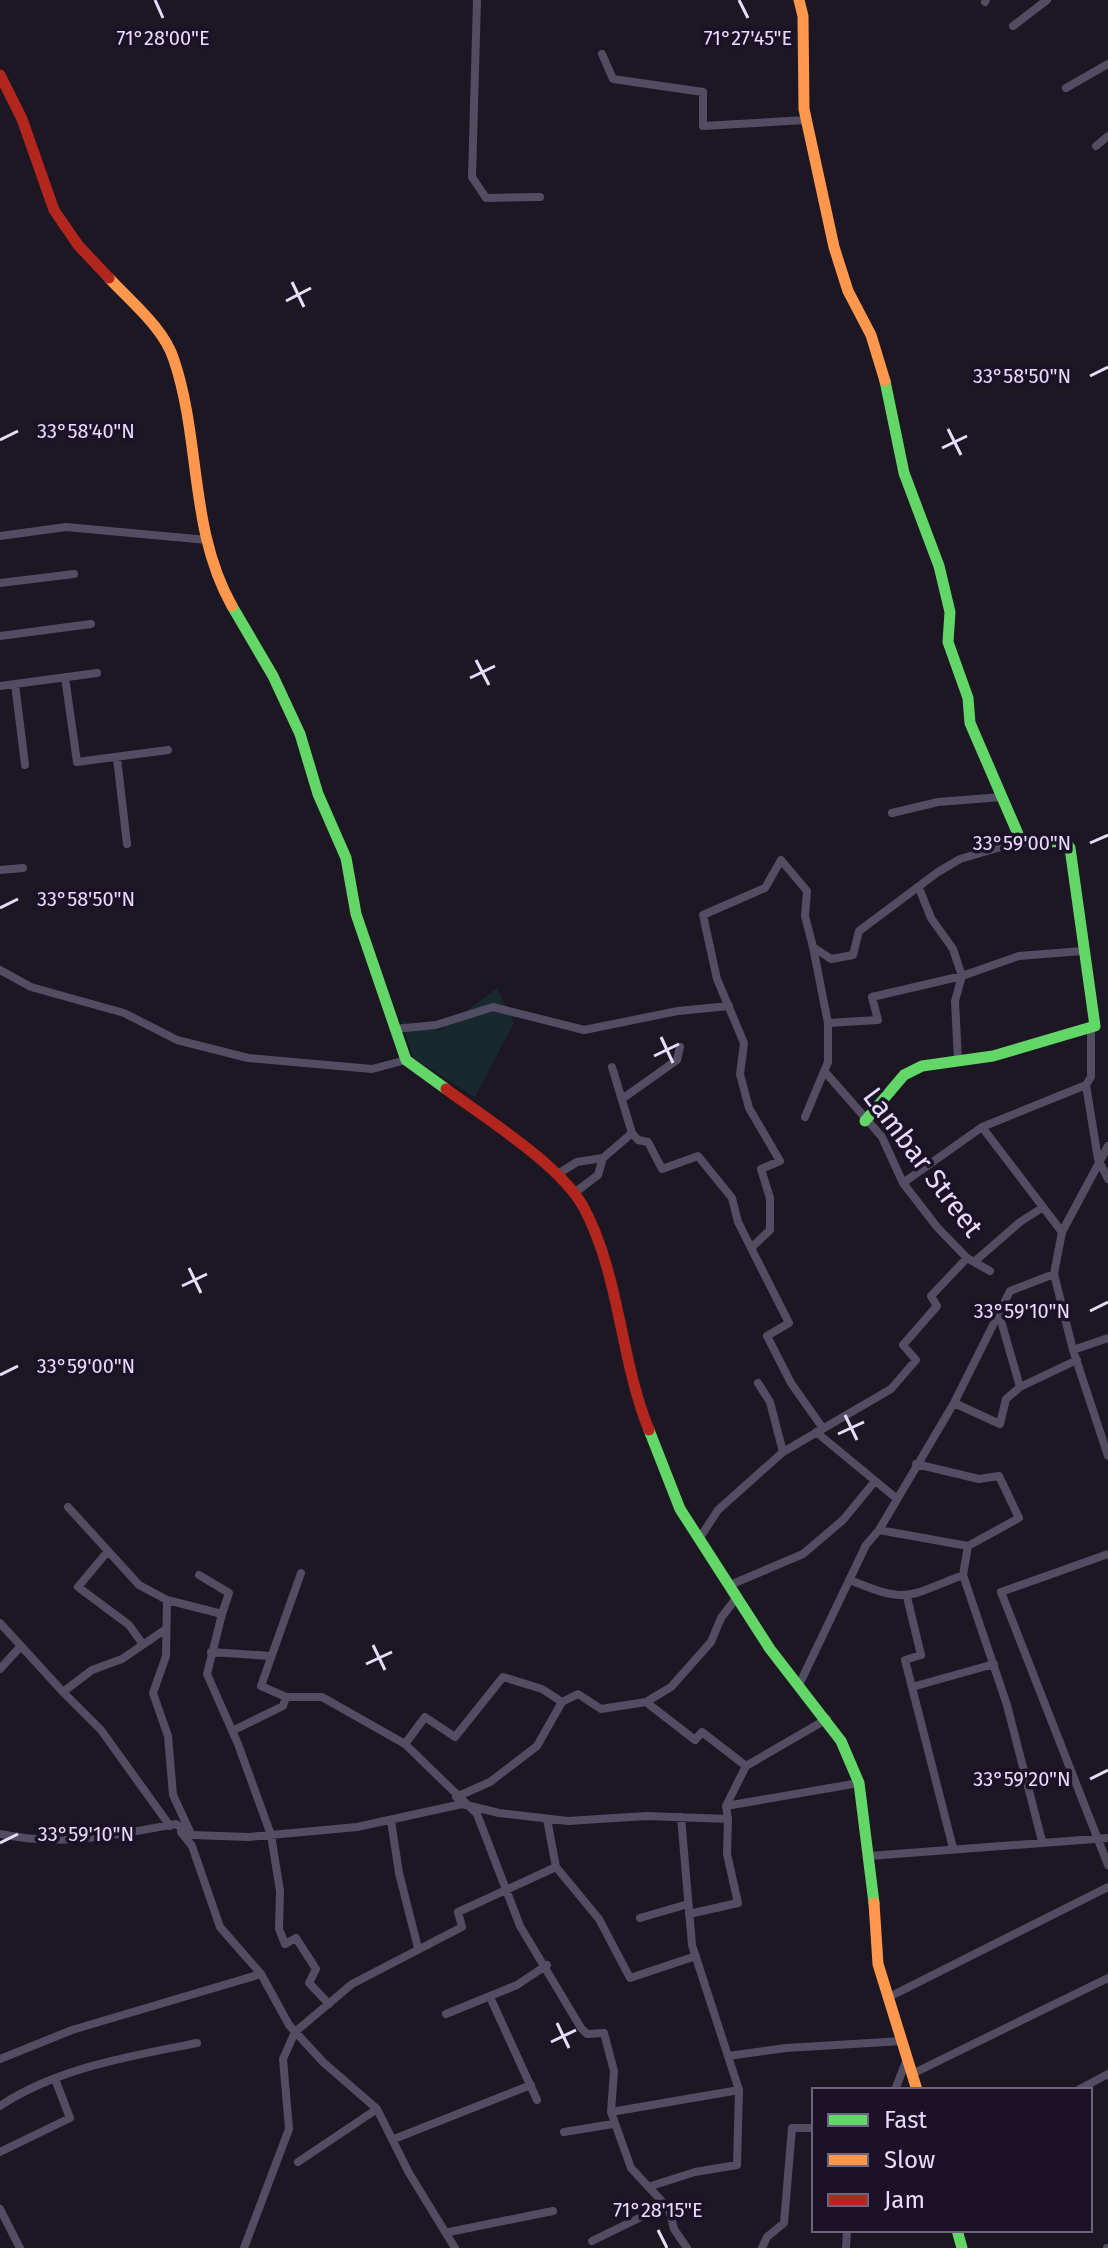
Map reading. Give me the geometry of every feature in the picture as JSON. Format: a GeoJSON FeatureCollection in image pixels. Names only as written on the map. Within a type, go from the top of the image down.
{"type":"FeatureCollection","features":[{"type":"Feature","properties":{"kind":"street"},"geometry":{"type":"LineString","coordinates":[[477,0],[472,177],[486,198],[540,197]]}},
{"type":"Feature","properties":{"kind":"street"},"geometry":{"type":"LineString","coordinates":[[799,0],[803,16],[806,120],[834,247],[848,291],[871,335],[893,410],[892,424],[904,473],[939,566],[950,612],[948,642],[968,698],[970,723],[1021,841]]}},
{"type":"Feature","properties":{"kind":"street"},"geometry":{"type":"LineString","coordinates":[[1013,26],[1047,0]]}},
{"type":"Feature","properties":{"kind":"street"},"geometry":{"type":"LineString","coordinates":[[602,54],[613,79],[703,92],[703,126],[806,120]]}},
{"type":"Feature","properties":{"kind":"street"},"geometry":{"type":"LineString","coordinates":[[1066,88],[1108,64]]}},
{"type":"Feature","properties":{"kind":"street"},"geometry":{"type":"LineString","coordinates":[[0,75],[22,119],[54,210],[78,245],[155,327],[174,358],[207,540],[228,598],[273,676],[300,734],[318,794],[346,858],[356,914],[406,1060],[538,1156],[583,1206],[604,1263],[637,1401],[680,1509],[701,1536],[737,1597],[798,1687],[827,1719],[841,1741],[859,1783],[878,1964],[891,1996],[916,2088]]}},
{"type":"Feature","properties":{"kind":"street"},"geometry":{"type":"LineString","coordinates":[[1096,146],[1108,136]]}},
{"type":"Feature","properties":{"kind":"street"},"geometry":{"type":"LineString","coordinates":[[0,536],[66,527],[207,540]]}},
{"type":"Feature","properties":{"kind":"street"},"geometry":{"type":"LineString","coordinates":[[0,583],[74,574]]}},
{"type":"Feature","properties":{"kind":"street"},"geometry":{"type":"LineString","coordinates":[[0,636],[91,624]]}},
{"type":"Feature","properties":{"kind":"street"},"geometry":{"type":"LineString","coordinates":[[0,686],[97,673]]}},
{"type":"Feature","properties":{"kind":"street"},"geometry":{"type":"LineString","coordinates":[[65,677],[75,759],[81,763],[168,750]]}},
{"type":"Feature","properties":{"kind":"street"},"geometry":{"type":"LineString","coordinates":[[15,684],[25,765]]}},
{"type":"Feature","properties":{"kind":"street"},"geometry":{"type":"LineString","coordinates":[[117,758],[127,844]]}},
{"type":"Feature","properties":{"kind":"street"},"geometry":{"type":"LineString","coordinates":[[892,813],[938,802],[1002,797]]}},
{"type":"Feature","properties":{"kind":"street"},"geometry":{"type":"LineString","coordinates":[[813,947],[831,959],[853,955],[859,931],[960,859],[1021,841],[1066,842],[1070,848],[1082,951],[1095,1026],[993,1056],[922,1066],[904,1075],[865,1121]]}},
{"type":"Feature","properties":{"kind":"street"},"geometry":{"type":"LineString","coordinates":[[751,1248],[770,1230],[770,1198],[761,1169],[780,1161],[749,1108],[740,1074],[744,1043],[717,979],[703,915],[765,888],[781,860],[807,891],[805,916],[828,1023],[826,1073],[805,1117]]}},
{"type":"Feature","properties":{"kind":"street"},"geometry":{"type":"LineString","coordinates":[[0,870],[23,868]]}},
{"type":"Feature","properties":{"kind":"street"},"geometry":{"type":"LineString","coordinates":[[919,888],[931,918],[953,949],[962,976],[955,1001],[958,1061]]}},
{"type":"Feature","properties":{"kind":"street"},"geometry":{"type":"LineString","coordinates":[[828,1023],[878,1020],[872,997],[962,976],[1019,956],[1082,951]]}},
{"type":"Feature","properties":{"kind":"street"},"geometry":{"type":"LineString","coordinates":[[0,970],[31,987],[124,1013],[177,1040],[248,1058],[372,1069],[406,1060]]}},
{"type":"Feature","properties":{"kind":"street"},"geometry":{"type":"LineString","coordinates":[[395,1029],[436,1025],[493,1007],[584,1030],[678,1011],[729,1006]]}},
{"type":"Feature","properties":{"kind":"street"},"geometry":{"type":"LineString","coordinates":[[903,1183],[982,1127],[1086,1085],[1091,1077],[1091,1029]]}},
{"type":"Feature","properties":{"kind":"street"},"geometry":{"type":"LineString","coordinates":[[622,1099],[677,1060],[680,1047]]}},
{"type":"Feature","properties":{"kind":"street"},"geometry":{"type":"LineString","coordinates":[[612,1067],[632,1133],[638,1140],[648,1142],[662,1169],[698,1156],[732,1198],[738,1222],[789,1323],[767,1336],[791,1383],[819,1430],[896,1498]]}},
{"type":"Feature","properties":{"kind":"street","name":"Lambar Street"},"geometry":{"type":"LineString","coordinates":[[826,1073],[882,1137],[903,1183],[937,1227],[971,1260],[990,1271]]}},
{"type":"Feature","properties":{"kind":"street"},"geometry":{"type":"LineString","coordinates":[[1086,1085],[1098,1159],[1108,1179]]}},
{"type":"Feature","properties":{"kind":"street"},"geometry":{"type":"LineString","coordinates":[[982,1127],[1062,1232]]}},
{"type":"Feature","properties":{"kind":"street"},"geometry":{"type":"LineString","coordinates":[[556,1175],[577,1162],[603,1158],[632,1133]]}},
{"type":"Feature","properties":{"kind":"street"},"geometry":{"type":"LineString","coordinates":[[1108,1146],[1098,1159],[1062,1232],[1054,1274],[1073,1350],[1108,1455]]}},
{"type":"Feature","properties":{"kind":"street"},"geometry":{"type":"LineString","coordinates":[[573,1194],[598,1175],[603,1158]]}},
{"type":"Feature","properties":{"kind":"street"},"geometry":{"type":"LineString","coordinates":[[701,1536],[718,1510],[783,1452],[894,1387],[916,1360],[903,1345],[937,1306],[931,1296],[971,1260],[1042,1208]]}},
{"type":"Feature","properties":{"kind":"street"},"geometry":{"type":"LineString","coordinates":[[798,1687],[866,1545],[879,1530],[954,1403],[1010,1291],[1054,1274]]}},
{"type":"Feature","properties":{"kind":"street"},"geometry":{"type":"LineString","coordinates":[[999,1313],[1020,1387]]}},
{"type":"Feature","properties":{"kind":"street"},"geometry":{"type":"LineString","coordinates":[[1073,1350],[1108,1338]]}},
{"type":"Feature","properties":{"kind":"street"},"geometry":{"type":"LineString","coordinates":[[954,1403],[1000,1424],[1006,1399],[1020,1387],[1077,1360]]}},
{"type":"Feature","properties":{"kind":"street"},"geometry":{"type":"LineString","coordinates":[[758,1383],[770,1402],[783,1452]]}},
{"type":"Feature","properties":{"kind":"street"},"geometry":{"type":"LineString","coordinates":[[879,1530],[968,1546],[1019,1518],[999,1476],[979,1479],[916,1464]]}},
{"type":"Feature","properties":{"kind":"street"},"geometry":{"type":"LineString","coordinates":[[730,1585],[803,1554],[843,1520],[875,1481]]}},
{"type":"Feature","properties":{"kind":"street"},"geometry":{"type":"LineString","coordinates":[[68,1507],[139,1585],[167,1600],[222,1614]]}},
{"type":"Feature","properties":{"kind":"street"},"geometry":{"type":"LineString","coordinates":[[968,1546],[963,1575],[994,1664],[1042,1841]]}},
{"type":"Feature","properties":{"kind":"street"},"geometry":{"type":"LineString","coordinates":[[108,1551],[78,1587],[129,1625],[142,1643]]}},
{"type":"Feature","properties":{"kind":"street"},"geometry":{"type":"LineString","coordinates":[[1108,1554],[1001,1592],[1103,1838],[1108,1865]]}},
{"type":"Feature","properties":{"kind":"street"},"geometry":{"type":"LineString","coordinates":[[301,1573],[261,1686],[286,1697],[322,1697],[405,1744],[459,1800],[477,1814],[520,1926],[547,1965],[581,2028],[587,2034],[604,2033],[614,2071],[613,2124],[631,2168],[666,2205],[674,2229],[687,2248]]}},
{"type":"Feature","properties":{"kind":"street"},"geometry":{"type":"LineString","coordinates":[[199,1575],[229,1593],[207,1674],[271,1835],[280,1891],[279,1929],[285,1944],[296,1938],[316,1969],[309,1983],[329,2004]]}},
{"type":"Feature","properties":{"kind":"street"},"geometry":{"type":"LineString","coordinates":[[850,1580],[890,1597],[907,1597],[963,1575]]}},
{"type":"Feature","properties":{"kind":"street"},"geometry":{"type":"LineString","coordinates":[[0,1834],[23,1839],[84,1841],[173,1825],[192,1835],[271,1835],[391,1821],[459,1800],[490,1782],[537,1746],[562,1702],[578,1694],[601,1709],[646,1702],[671,1687],[695,1663],[737,1597]]}},
{"type":"Feature","properties":{"kind":"street"},"geometry":{"type":"LineString","coordinates":[[907,1597],[921,1655],[905,1660],[953,1848]]}},
{"type":"Feature","properties":{"kind":"street"},"geometry":{"type":"LineString","coordinates":[[167,1600],[166,1656],[153,1693],[168,1736],[173,1795],[192,1835]]}},
{"type":"Feature","properties":{"kind":"street"},"geometry":{"type":"LineString","coordinates":[[0,1623],[101,1730],[192,1846],[220,1927],[261,1974],[272,2001],[295,2032],[323,2062],[377,2109],[409,2173],[449,2232],[455,2248]]}},
{"type":"Feature","properties":{"kind":"street"},"geometry":{"type":"LineString","coordinates":[[63,1692],[92,1670],[122,1659],[166,1629]]}},
{"type":"Feature","properties":{"kind":"street"},"geometry":{"type":"LineString","coordinates":[[0,1669],[20,1647]]}},
{"type":"Feature","properties":{"kind":"street"},"geometry":{"type":"LineString","coordinates":[[211,1652],[271,1656]]}},
{"type":"Feature","properties":{"kind":"street"},"geometry":{"type":"LineString","coordinates":[[912,1687],[994,1664]]}},
{"type":"Feature","properties":{"kind":"street"},"geometry":{"type":"LineString","coordinates":[[405,1744],[425,1717],[455,1737],[503,1677],[542,1689],[562,1702]]}},
{"type":"Feature","properties":{"kind":"street"},"geometry":{"type":"LineString","coordinates":[[232,1731],[283,1706],[286,1697]]}},
{"type":"Feature","properties":{"kind":"street"},"geometry":{"type":"LineString","coordinates":[[646,1702],[695,1740],[702,1732],[746,1766]]}},
{"type":"Feature","properties":{"kind":"street"},"geometry":{"type":"LineString","coordinates":[[689,1914],[738,1903],[727,1854],[726,1806],[740,1771],[827,1719]]}},
{"type":"Feature","properties":{"kind":"street"},"geometry":{"type":"LineString","coordinates":[[726,1806],[859,1783]]}},
{"type":"Feature","properties":{"kind":"street"},"geometry":{"type":"LineString","coordinates":[[459,1800],[547,1819],[728,1819]]}},
{"type":"Feature","properties":{"kind":"street"},"geometry":{"type":"LineString","coordinates":[[651,2186],[695,2172],[737,2165],[739,2090],[696,1956],[689,1914],[681,1817]]}},
{"type":"Feature","properties":{"kind":"street"},"geometry":{"type":"LineString","coordinates":[[547,1819],[556,1867],[599,1919],[630,1978],[696,1956]]}},
{"type":"Feature","properties":{"kind":"street"},"geometry":{"type":"LineString","coordinates":[[391,1821],[399,1873],[418,1948]]}},
{"type":"Feature","properties":{"kind":"street"},"geometry":{"type":"LineString","coordinates":[[869,1856],[1103,1838]]}},
{"type":"Feature","properties":{"kind":"street"},"geometry":{"type":"LineString","coordinates":[[244,2248],[289,2129],[283,2059],[295,2032],[352,1984],[462,1927],[458,1912],[556,1867]]}},
{"type":"Feature","properties":{"kind":"street"},"geometry":{"type":"LineString","coordinates":[[891,1996],[1108,1887]]}},
{"type":"Feature","properties":{"kind":"street"},"geometry":{"type":"LineString","coordinates":[[640,1918],[688,1904]]}},
{"type":"Feature","properties":{"kind":"street"},"geometry":{"type":"LineString","coordinates":[[446,2014],[517,1985],[547,1965]]}},
{"type":"Feature","properties":{"kind":"street"},"geometry":{"type":"LineString","coordinates":[[0,2059],[72,2030],[261,1974]]}},
{"type":"Feature","properties":{"kind":"street"},"geometry":{"type":"LineString","coordinates":[[912,2074],[1108,1978]]}},
{"type":"Feature","properties":{"kind":"street"},"geometry":{"type":"LineString","coordinates":[[490,1997],[537,2100]]}},
{"type":"Feature","properties":{"kind":"street"},"geometry":{"type":"LineString","coordinates":[[728,2056],[786,2048],[903,2041]]}},
{"type":"Feature","properties":{"kind":"street"},"geometry":{"type":"LineString","coordinates":[[0,2106],[55,2079],[118,2060],[197,2043]]}},
{"type":"Feature","properties":{"kind":"street"},"geometry":{"type":"LineString","coordinates":[[896,2088],[908,2058]]}},
{"type":"Feature","properties":{"kind":"street"},"geometry":{"type":"LineString","coordinates":[[1082,2088],[1108,2074]]}},
{"type":"Feature","properties":{"kind":"street"},"geometry":{"type":"LineString","coordinates":[[0,2152],[70,2118],[55,2079]]}},
{"type":"Feature","properties":{"kind":"street"},"geometry":{"type":"LineString","coordinates":[[394,2139],[531,2085]]}},
{"type":"Feature","properties":{"kind":"street"},"geometry":{"type":"LineString","coordinates":[[611,2112],[739,2090]]}},
{"type":"Feature","properties":{"kind":"street"},"geometry":{"type":"LineString","coordinates":[[298,2162],[377,2109]]}},
{"type":"Feature","properties":{"kind":"street"},"geometry":{"type":"LineString","coordinates":[[564,2132],[613,2124]]}},
{"type":"Feature","properties":{"kind":"street"},"geometry":{"type":"LineString","coordinates":[[762,2248],[767,2237],[784,2223],[792,2128],[812,2128]]}},
{"type":"Feature","properties":{"kind":"street"},"geometry":{"type":"LineString","coordinates":[[592,2241],[666,2205]]}},
{"type":"Feature","properties":{"kind":"street"},"geometry":{"type":"LineString","coordinates":[[0,2209],[20,2248]]}},
{"type":"Feature","properties":{"kind":"street"},"geometry":{"type":"LineString","coordinates":[[449,2232],[553,2211]]}},
{"type":"Feature","properties":{"kind":"shaded area"},"geometry":{"type":"Polygon","coordinates":[[[497,988],[514,1023],[475,1097],[413,1058],[401,1020],[439,1031],[497,988]]]}},
{"type":"Feature","properties":{"kind":"traffic: fast"},"geometry":{"type":"LineString","coordinates":[[865,1121],[904,1075],[922,1066],[993,1056],[1095,1026],[1070,848],[1066,842],[1021,841],[970,723],[968,698],[948,642],[950,612],[939,566],[904,473],[885,381]]}},
{"type":"Feature","properties":{"kind":"traffic: fast"},"geometry":{"type":"LineString","coordinates":[[232,606],[273,676],[300,734],[318,794],[346,858],[356,914],[406,1060],[446,1089]]}},
{"type":"Feature","properties":{"kind":"traffic: fast"},"geometry":{"type":"LineString","coordinates":[[649,1430],[680,1509],[770,1649],[841,1741],[859,1783],[874,1903]]}},
{"type":"Feature","properties":{"kind":"traffic: fast"},"geometry":{"type":"LineString","coordinates":[[958,2232],[962,2248]]}},
{"type":"Feature","properties":{"kind":"traffic: slow"},"geometry":{"type":"LineString","coordinates":[[799,0],[803,16],[804,109],[834,247],[848,291],[871,335],[885,381]]}},
{"type":"Feature","properties":{"kind":"traffic: slow"},"geometry":{"type":"LineString","coordinates":[[109,278],[155,326],[174,360],[209,547],[218,577],[232,606]]}},
{"type":"Feature","properties":{"kind":"traffic: slow"},"geometry":{"type":"LineString","coordinates":[[874,1903],[878,1964],[916,2088]]}},
{"type":"Feature","properties":{"kind":"traffic: jam"},"geometry":{"type":"LineString","coordinates":[[0,75],[22,119],[54,210],[78,245],[109,278]]}},
{"type":"Feature","properties":{"kind":"traffic: jam"},"geometry":{"type":"LineString","coordinates":[[446,1089],[541,1159],[584,1208],[605,1261],[639,1403],[649,1430]]}}]}
